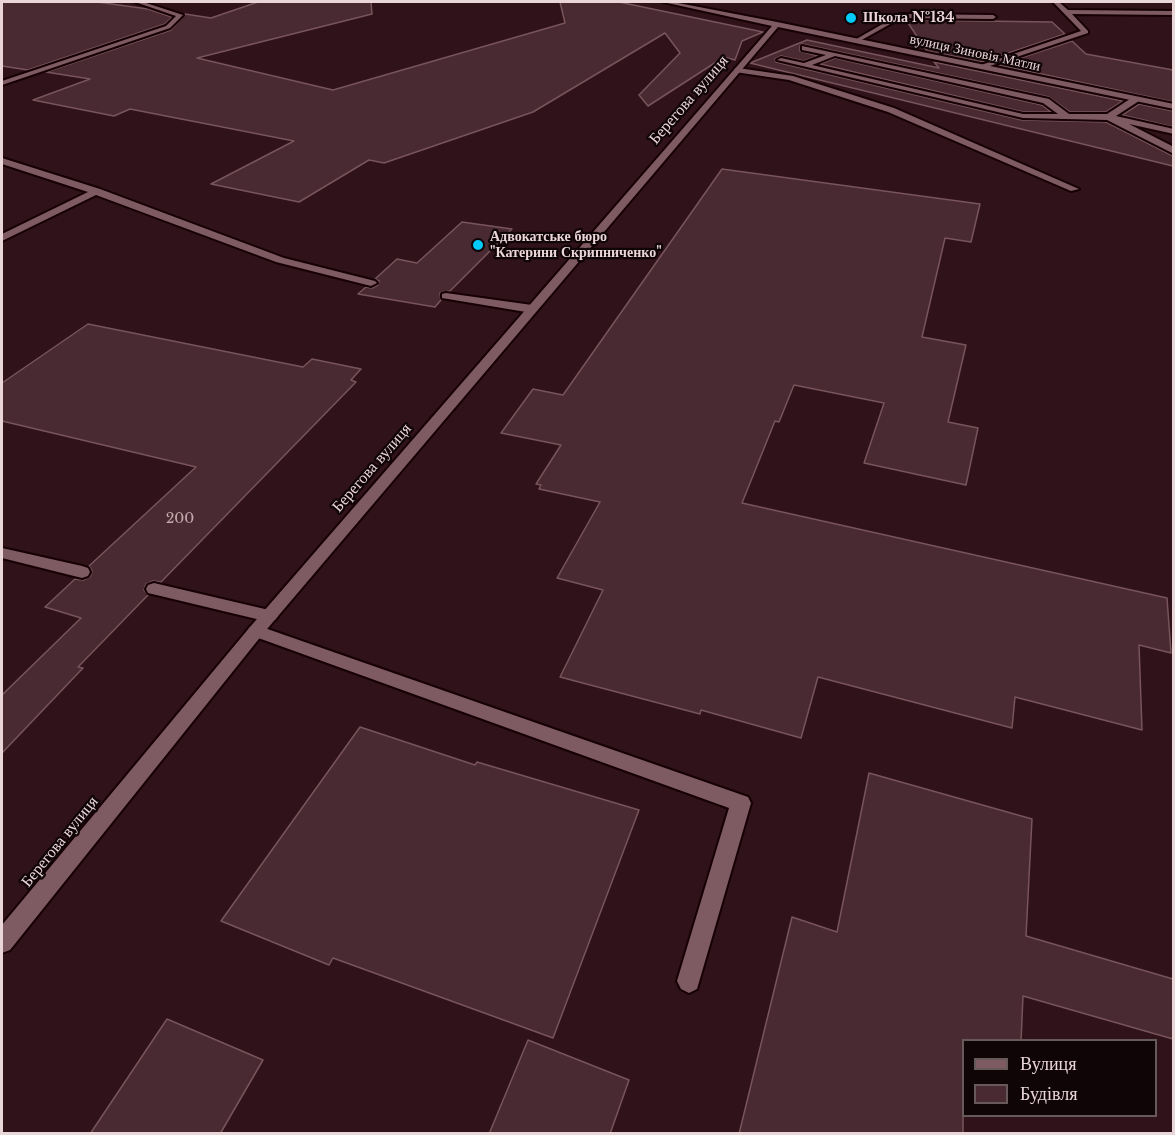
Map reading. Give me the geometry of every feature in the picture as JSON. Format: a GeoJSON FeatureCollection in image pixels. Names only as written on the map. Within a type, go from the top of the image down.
{"type":"FeatureCollection","features":[{"type":"Feature","properties":{"kind":"street"},"geometry":{"type":"LineString","coordinates":[[2,83],[168,27],[180,15],[138,2]]}},
{"type":"Feature","properties":{"kind":"street","name":"вулиця Зиновія Матли"},"geometry":{"type":"LineString","coordinates":[[666,2],[1173,107]]}},
{"type":"Feature","properties":{"kind":"street"},"geometry":{"type":"LineString","coordinates":[[984,68],[1086,32],[1056,2]]}},
{"type":"Feature","properties":{"kind":"street"},"geometry":{"type":"LineString","coordinates":[[1067,12],[1173,13]]}},
{"type":"Feature","properties":{"kind":"street"},"geometry":{"type":"LineString","coordinates":[[856,41],[900,16],[993,17]]}},
{"type":"Feature","properties":{"kind":"street","name":"Берегова вулиця"},"geometry":{"type":"LineString","coordinates":[[2,942],[256,631],[777,24]]}},
{"type":"Feature","properties":{"kind":"street"},"geometry":{"type":"LineString","coordinates":[[805,48],[1047,101],[1067,117]]}},
{"type":"Feature","properties":{"kind":"street"},"geometry":{"type":"LineString","coordinates":[[804,65],[835,54]]}},
{"type":"Feature","properties":{"kind":"street"},"geometry":{"type":"LineString","coordinates":[[781,60],[1023,116],[1109,117],[1173,132]]}},
{"type":"Feature","properties":{"kind":"street"},"geometry":{"type":"LineString","coordinates":[[738,70],[790,78],[891,110],[1074,189]]}},
{"type":"Feature","properties":{"kind":"street"},"geometry":{"type":"LineString","coordinates":[[1109,117],[1136,99]]}},
{"type":"Feature","properties":{"kind":"street"},"geometry":{"type":"LineString","coordinates":[[1109,117],[1173,151]]}},
{"type":"Feature","properties":{"kind":"street"},"geometry":{"type":"LineString","coordinates":[[2,161],[97,191],[280,260],[371,283]]}},
{"type":"Feature","properties":{"kind":"street"},"geometry":{"type":"LineString","coordinates":[[2,238],[97,191]]}},
{"type":"Feature","properties":{"kind":"street"},"geometry":{"type":"LineString","coordinates":[[446,296],[532,309]]}},
{"type":"Feature","properties":{"kind":"street"},"geometry":{"type":"LineString","coordinates":[[2,554],[82,572]]}},
{"type":"Feature","properties":{"kind":"street"},"geometry":{"type":"LineString","coordinates":[[154,589],[269,616]]}},
{"type":"Feature","properties":{"kind":"street"},"geometry":{"type":"LineString","coordinates":[[256,631],[741,803],[690,981]]}},
{"type":"Feature","properties":{"kind":"building"},"geometry":{"type":"Polygon","coordinates":[[[2,2],[97,2],[148,9],[172,17],[165,24],[28,70],[2,66],[2,2]]]}},
{"type":"Feature","properties":{"kind":"building"},"geometry":{"type":"Polygon","coordinates":[[[258,2],[371,2],[372,14],[197,58],[333,90],[565,23],[560,2],[619,2],[763,32],[742,41],[735,60],[724,57],[648,106],[639,95],[680,53],[665,33],[533,112],[384,163],[369,160],[299,202],[211,184],[294,141],[130,109],[114,116],[33,100],[90,79],[46,72],[171,30],[185,14],[211,18],[258,2]]]}},
{"type":"Feature","properties":{"kind":"building"},"geometry":{"type":"Polygon","coordinates":[[[906,20],[1052,22],[1065,34],[982,62],[927,51],[906,20]]]}},
{"type":"Feature","properties":{"kind":"building"},"geometry":{"type":"Polygon","coordinates":[[[807,40],[939,68],[934,62],[1123,101],[1106,112],[1070,112],[1049,97],[802,44],[800,51],[818,56],[804,61],[781,56],[775,59],[776,62],[1022,120],[1106,122],[1173,156],[1173,166],[750,63],[807,40]]]}},
{"type":"Feature","properties":{"kind":"building"},"geometry":{"type":"Polygon","coordinates":[[[1072,41],[1086,54],[1173,70],[1173,102],[999,65],[1072,41]]]}},
{"type":"Feature","properties":{"kind":"building"},"geometry":{"type":"Polygon","coordinates":[[[835,58],[1042,105],[1051,112],[1023,112],[820,64],[835,58]]]}},
{"type":"Feature","properties":{"kind":"building"},"geometry":{"type":"Polygon","coordinates":[[[1139,104],[1173,111],[1173,127],[1122,115],[1139,104]]]}},
{"type":"Feature","properties":{"kind":"building"},"geometry":{"type":"Polygon","coordinates":[[[722,169],[980,204],[971,242],[945,238],[922,337],[966,345],[948,422],[978,428],[966,485],[864,463],[884,403],[794,385],[779,422],[775,421],[742,503],[1167,598],[1171,653],[1139,645],[1142,730],[1015,697],[1012,728],[818,677],[801,738],[701,710],[700,714],[560,677],[603,590],[557,578],[600,502],[539,489],[541,485],[536,484],[561,445],[501,433],[533,389],[563,395],[722,169]]]}},
{"type":"Feature","properties":{"kind":"building"},"geometry":{"type":"Polygon","coordinates":[[[462,222],[512,229],[450,291],[440,293],[441,300],[435,307],[358,294],[366,287],[372,288],[378,285],[379,281],[375,279],[397,259],[417,263],[462,222]]]}},
{"type":"Feature","properties":{"kind":"building"},"geometry":{"type":"Polygon","coordinates":[[[88,324],[303,367],[312,359],[361,369],[351,380],[356,382],[161,582],[153,581],[146,584],[144,590],[148,595],[78,667],[83,668],[2,753],[2,695],[81,618],[45,607],[75,579],[83,580],[90,577],[92,571],[89,566],[196,467],[2,421],[2,383],[88,324]]]}},
{"type":"Feature","properties":{"kind":"building"},"geometry":{"type":"Polygon","coordinates":[[[360,727],[475,765],[477,762],[639,810],[553,1038],[333,958],[329,965],[221,921],[360,727]]]}},
{"type":"Feature","properties":{"kind":"building"},"geometry":{"type":"Polygon","coordinates":[[[869,773],[1032,819],[1026,936],[1173,979],[1173,1039],[1023,996],[1021,1039],[962,1039],[963,1134],[739,1134],[792,917],[837,932],[869,773]]]}},
{"type":"Feature","properties":{"kind":"building"},"geometry":{"type":"Polygon","coordinates":[[[167,1019],[263,1060],[220,1134],[90,1134],[167,1019]]]}},
{"type":"Feature","properties":{"kind":"building"},"geometry":{"type":"Polygon","coordinates":[[[528,1040],[629,1080],[610,1134],[489,1134],[528,1040]]]}},
{"type":"Feature","properties":{"kind":"place","name":"Школа №134"},"geometry":{"type":"Point","coordinates":[851,18]}},
{"type":"Feature","properties":{"kind":"place","name":"Адвокатське бюро \"Катерини Скрипниченко\""},"geometry":{"type":"Point","coordinates":[478,245]}}]}
